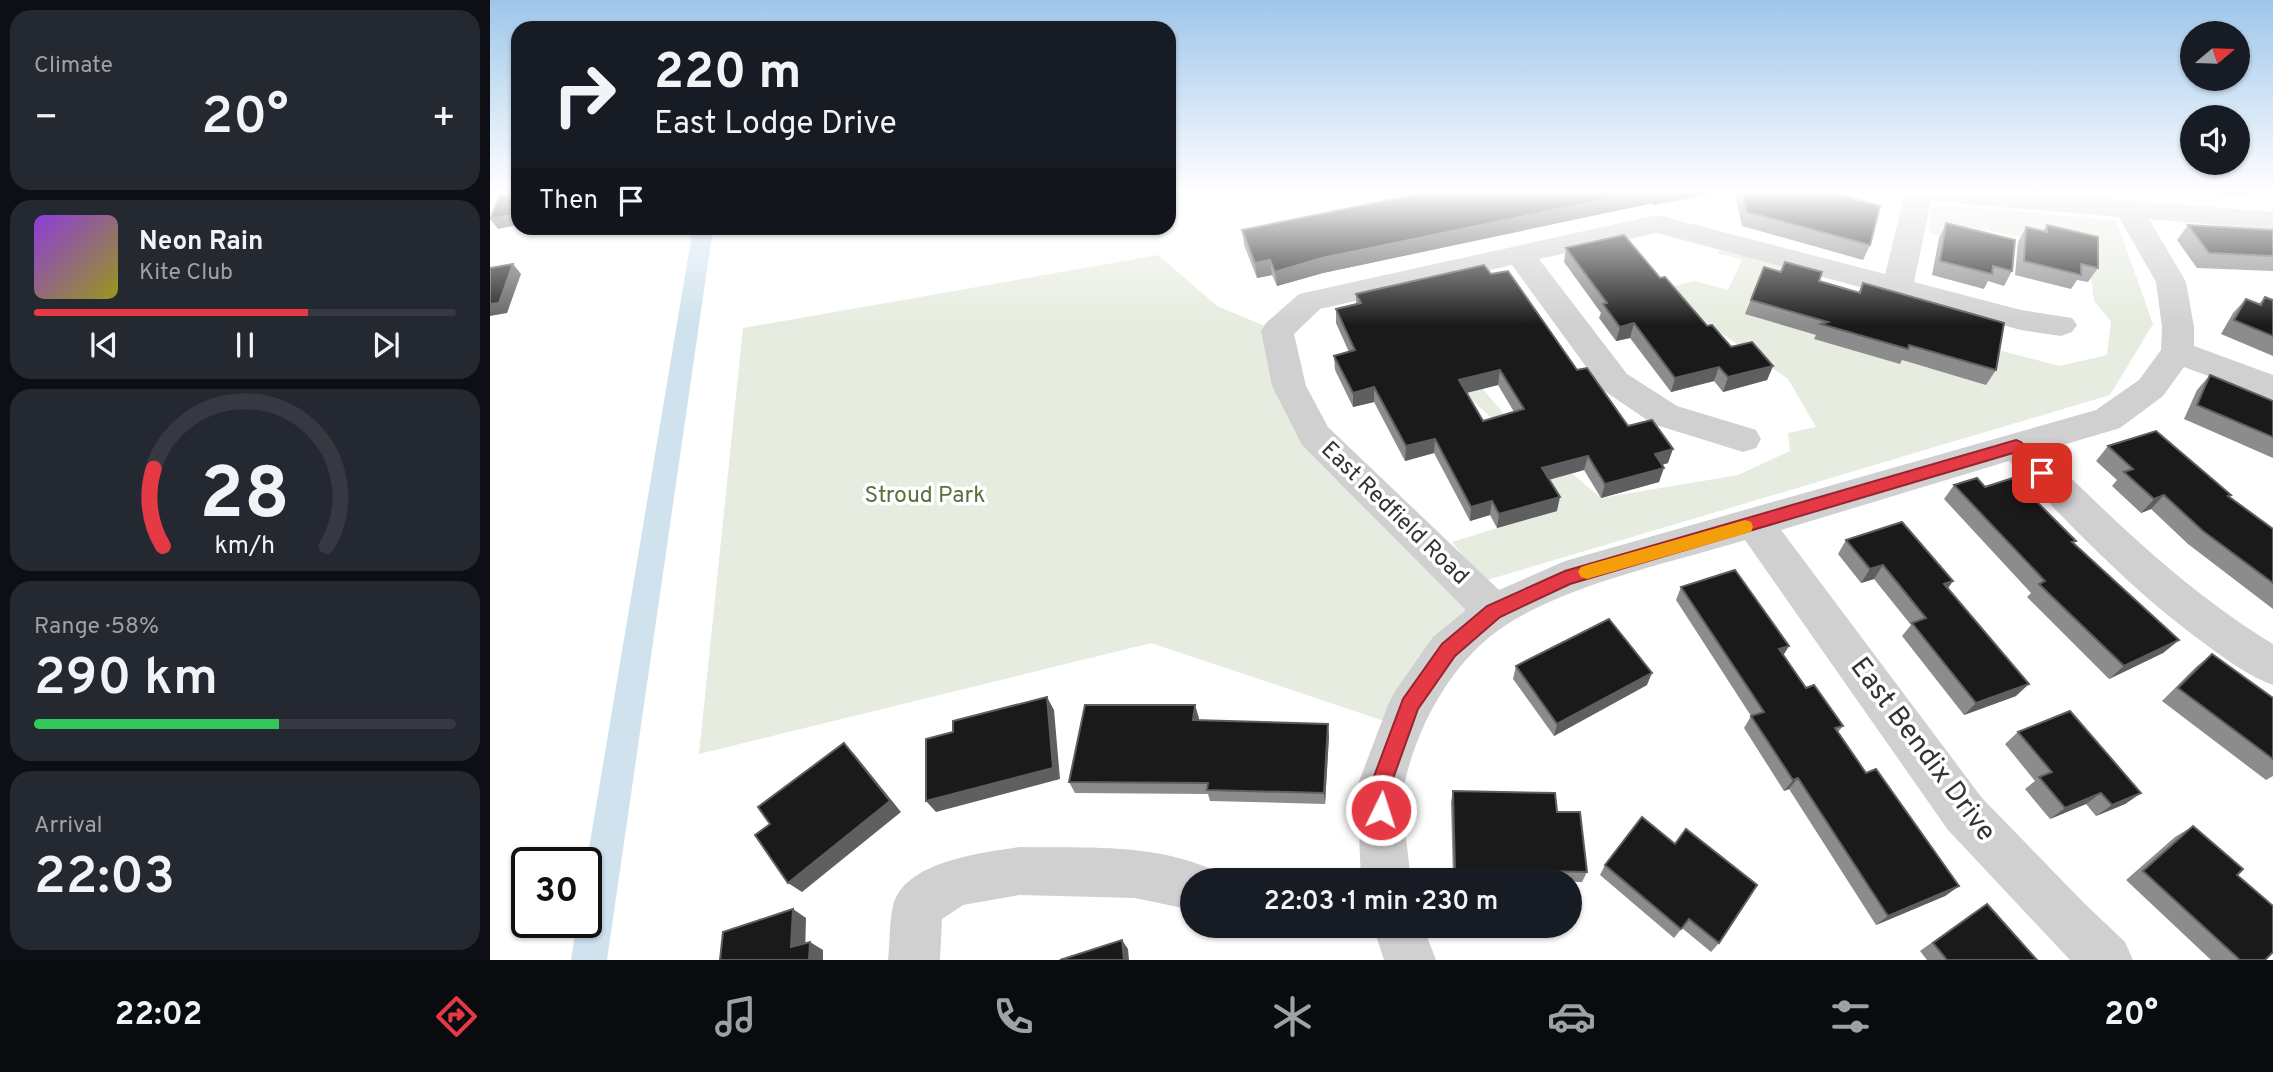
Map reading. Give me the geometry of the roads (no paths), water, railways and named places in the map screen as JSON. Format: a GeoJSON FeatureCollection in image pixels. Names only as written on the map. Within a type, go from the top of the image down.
{"type":"FeatureCollection","features":[{"type":"Feature","properties":{"kind":"street"},"geometry":{"type":"LineString","coordinates":[[1603,236],[1520,254],[1615,382],[1665,415],[1743,439]]}},
{"type":"Feature","properties":{"kind":"street"},"geometry":{"type":"LineString","coordinates":[[1702,236],[2021,320],[2061,325]]}},
{"type":"Feature","properties":{"kind":"street"},"geometry":{"type":"LineString","coordinates":[[1897,287],[1906,236]]}},
{"type":"Feature","properties":{"kind":"street"},"geometry":{"type":"LineString","coordinates":[[1385,868],[1380,787],[1410,705],[1448,650],[1494,611],[1565,578],[2108,419],[2151,388],[2177,352],[2178,327],[2171,282],[2144,236]]}},
{"type":"Feature","properties":{"kind":"street","name":"East Redfield Road"},"geometry":{"type":"LineString","coordinates":[[1494,611],[1315,436],[1289,386],[1277,331],[1310,301],[1520,254]]}},
{"type":"Feature","properties":{"kind":"street"},"geometry":{"type":"LineString","coordinates":[[2177,352],[2273,388]]}},
{"type":"Feature","properties":{"kind":"street"},"geometry":{"type":"LineString","coordinates":[[2016,446],[2119,548],[2185,606],[2273,666]]}},
{"type":"Feature","properties":{"kind":"street","name":"East Bendix Drive"},"geometry":{"type":"LineString","coordinates":[[1755,524],[1965,814],[2066,921],[2107,960]]}},
{"type":"Feature","properties":{"kind":"street"},"geometry":{"type":"LineString","coordinates":[[914,960],[918,906],[954,882],[1019,871],[1135,873],[1180,883]]}},
{"type":"Feature","properties":{"kind":"street"},"geometry":{"type":"LineString","coordinates":[[1402,938],[1410,960]]}},
{"type":"Feature","properties":{"kind":"waterway"},"geometry":{"type":"LineString","coordinates":[[589,960],[702,236]]}},
{"type":"Feature","properties":{"kind":"park label","name":"Stroud Park"},"geometry":{"type":"Point","coordinates":[925,496]}}]}
